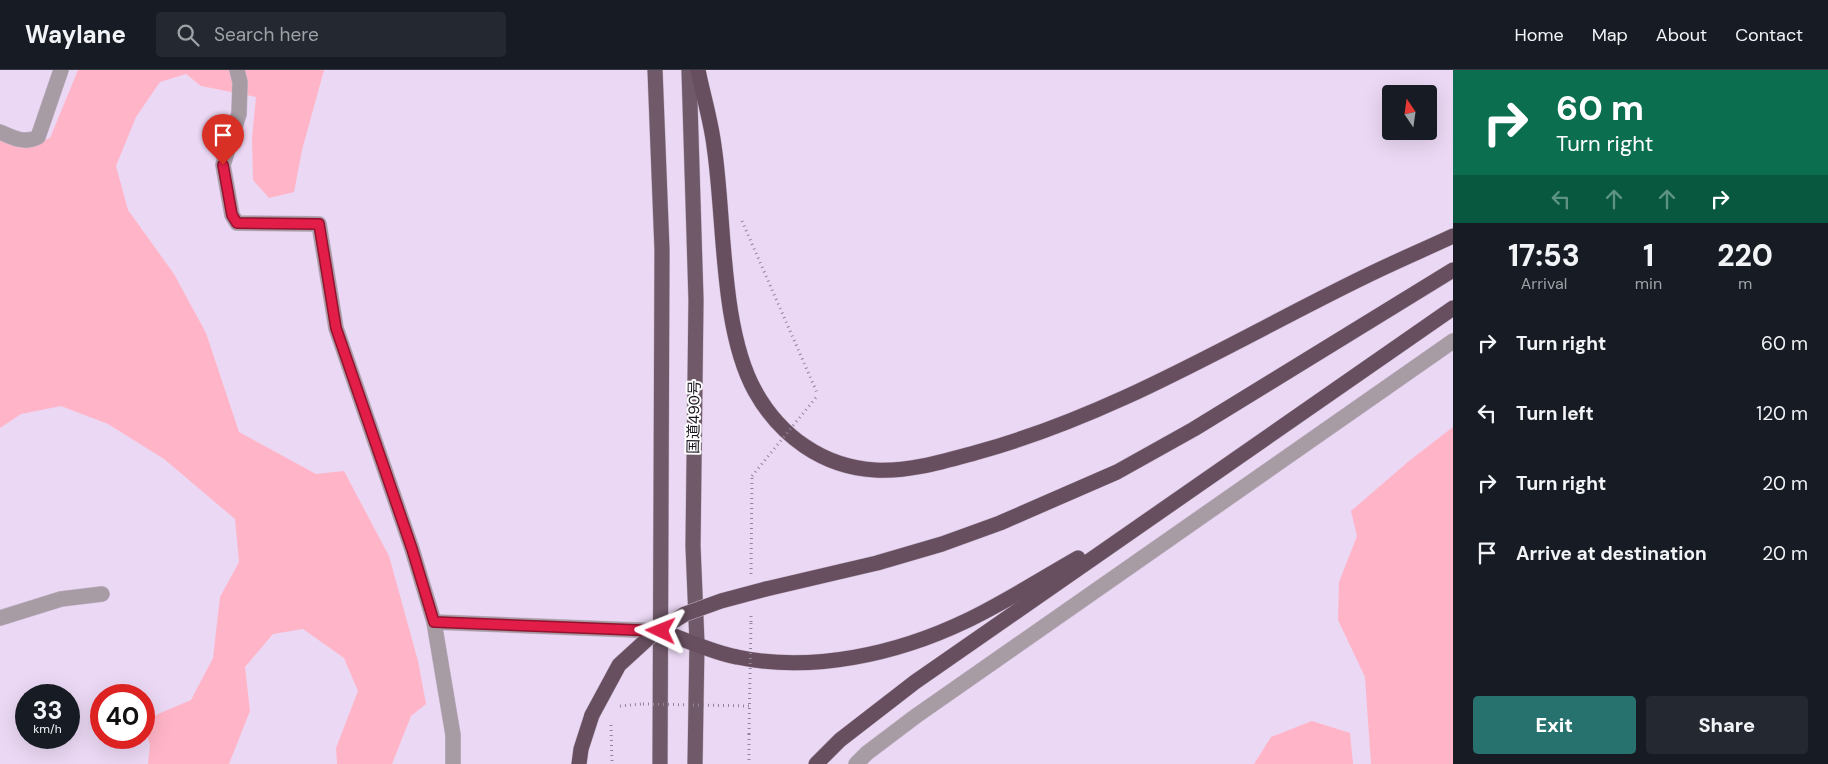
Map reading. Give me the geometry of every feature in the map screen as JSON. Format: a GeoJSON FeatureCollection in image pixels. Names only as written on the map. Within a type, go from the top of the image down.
{"type":"FeatureCollection","features":[{"type":"Feature","properties":{"kind":"highway"},"geometry":{"type":"LineString","coordinates":[[655,70],[662,250],[660,764]]}},
{"type":"Feature","properties":{"kind":"highway","name":"国道490号"},"geometry":{"type":"LineString","coordinates":[[688,70],[696,300],[693,546],[697,643],[695,764]]}},
{"type":"Feature","properties":{"kind":"highway"},"geometry":{"type":"LineString","coordinates":[[698,70],[714,145],[730,301],[746,371],[755,391],[769,413],[790,436],[814,454],[838,463],[873,470],[904,469],[944,462],[1009,444],[1082,417],[1171,377],[1362,278],[1453,236]]}},
{"type":"Feature","properties":{"kind":"highway"},"geometry":{"type":"LineString","coordinates":[[579,764],[581,749],[592,715],[619,665],[654,633],[685,614],[720,601],[766,588],[877,563],[942,544],[1000,524],[1117,472],[1194,429],[1453,270]]}},
{"type":"Feature","properties":{"kind":"highway"},"geometry":{"type":"LineString","coordinates":[[816,764],[840,740],[915,682],[1453,308]]}},
{"type":"Feature","properties":{"kind":"highway"},"geometry":{"type":"LineString","coordinates":[[661,631],[736,657],[790,663],[836,660],[876,653],[966,621],[1155,514]]}},
{"type":"Feature","properties":{"kind":"street"},"geometry":{"type":"LineString","coordinates":[[0,132],[19,140],[31,141],[38,137],[61,70]]}},
{"type":"Feature","properties":{"kind":"street"},"geometry":{"type":"LineString","coordinates":[[237,70],[240,82],[239,114],[223,165],[232,215],[237,223],[319,224],[336,328],[412,549],[434,622],[453,735],[454,764]]}},
{"type":"Feature","properties":{"kind":"street"},"geometry":{"type":"LineString","coordinates":[[856,764],[867,753],[916,716],[1453,341]]}},
{"type":"Feature","properties":{"kind":"street"},"geometry":{"type":"LineString","coordinates":[[0,618],[61,599],[102,594]]}},
{"type":"Feature","properties":{"kind":"street"},"geometry":{"type":"LineString","coordinates":[[434,622],[661,631]]}},
{"type":"Feature","properties":{"kind":"path"},"geometry":{"type":"LineString","coordinates":[[742,221],[818,395],[752,476],[751,583]]}},
{"type":"Feature","properties":{"kind":"path"},"geometry":{"type":"LineString","coordinates":[[749,764],[751,613]]}},
{"type":"Feature","properties":{"kind":"path"},"geometry":{"type":"LineString","coordinates":[[618,707],[643,704],[749,706]]}},
{"type":"Feature","properties":{"kind":"path"},"geometry":{"type":"LineString","coordinates":[[612,764],[610,728],[613,721]]}},
{"type":"Feature","properties":{"kind":"shaded area"},"geometry":{"type":"Polygon","coordinates":[[[78,70],[324,70],[302,150],[294,192],[269,198],[253,180],[252,138],[256,97],[201,86],[186,74],[160,82],[136,117],[116,166],[128,210],[174,274],[206,333],[239,432],[316,474],[344,471],[389,556],[418,661],[426,704],[411,716],[392,764],[337,764],[336,748],[358,691],[344,658],[303,629],[273,634],[245,667],[250,711],[229,764],[148,764],[150,749],[155,749],[155,715],[191,700],[213,658],[220,597],[239,562],[235,519],[164,459],[108,424],[61,406],[21,414],[0,428],[0,140],[25,148],[50,138],[78,70]]]}},
{"type":"Feature","properties":{"kind":"shaded area"},"geometry":{"type":"Polygon","coordinates":[[[1453,427],[1453,764],[1371,764],[1365,677],[1338,620],[1339,582],[1357,536],[1351,511],[1409,461],[1453,427]]]}},
{"type":"Feature","properties":{"kind":"shaded area"},"geometry":{"type":"Polygon","coordinates":[[[1312,721],[1350,733],[1353,764],[1254,764],[1271,737],[1312,721]]]}},
{"type":"Feature","properties":{"kind":"route"},"geometry":{"type":"LineString","coordinates":[[223,165],[232,215],[237,223],[319,224],[336,328],[412,549],[434,622],[661,631]]}}]}
